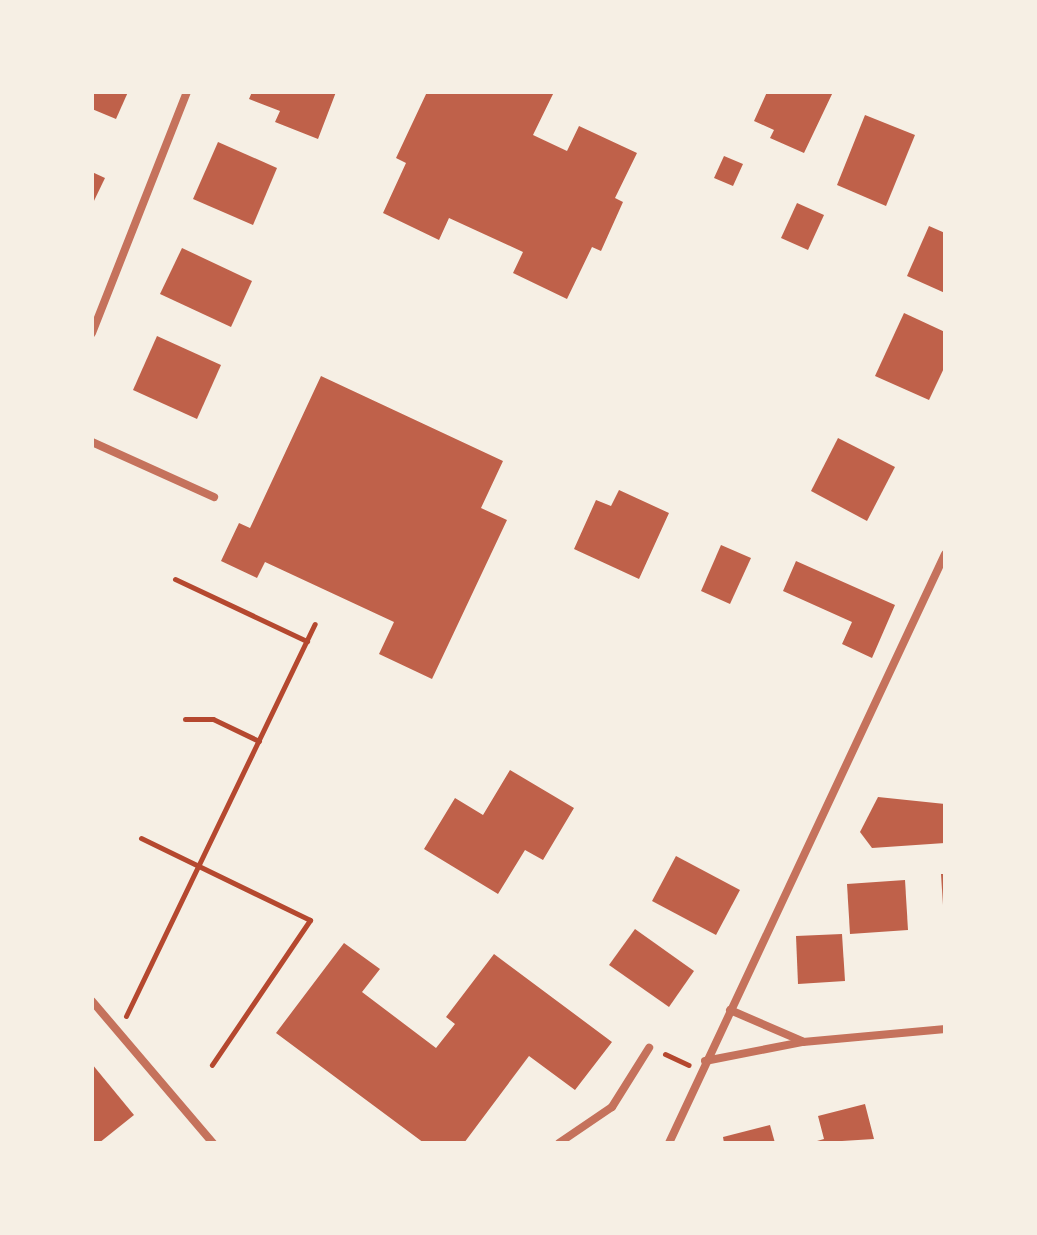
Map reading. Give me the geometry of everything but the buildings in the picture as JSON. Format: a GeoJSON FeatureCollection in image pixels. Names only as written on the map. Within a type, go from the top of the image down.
{"type":"FeatureCollection","features":[{"type":"Feature","properties":{"kind":"street"},"geometry":{"type":"LineString","coordinates":[[92,333],[187,92]]}},
{"type":"Feature","properties":{"kind":"street"},"geometry":{"type":"LineString","coordinates":[[92,442],[214,497]]}},
{"type":"Feature","properties":{"kind":"street"},"geometry":{"type":"LineString","coordinates":[[669,1143],[945,554]]}},
{"type":"Feature","properties":{"kind":"street"},"geometry":{"type":"LineString","coordinates":[[92,1001],[213,1143]]}},
{"type":"Feature","properties":{"kind":"street"},"geometry":{"type":"LineString","coordinates":[[730,1010],[803,1042]]}},
{"type":"Feature","properties":{"kind":"street"},"geometry":{"type":"LineString","coordinates":[[703,1065],[803,1042],[945,1029]]}},
{"type":"Feature","properties":{"kind":"street"},"geometry":{"type":"LineString","coordinates":[[559,1143],[612,1107],[649,1048]]}},
{"type":"Feature","properties":{"kind":"path"},"geometry":{"type":"LineString","coordinates":[[175,579],[307,641]]}},
{"type":"Feature","properties":{"kind":"path"},"geometry":{"type":"LineString","coordinates":[[113,1026],[128,1014],[315,624]]}},
{"type":"Feature","properties":{"kind":"path"},"geometry":{"type":"LineString","coordinates":[[185,719],[213,719],[259,741]]}},
{"type":"Feature","properties":{"kind":"path"},"geometry":{"type":"LineString","coordinates":[[141,838],[310,920],[212,1065]]}},
{"type":"Feature","properties":{"kind":"path"},"geometry":{"type":"LineString","coordinates":[[649,1048],[703,1065]]}}]}
